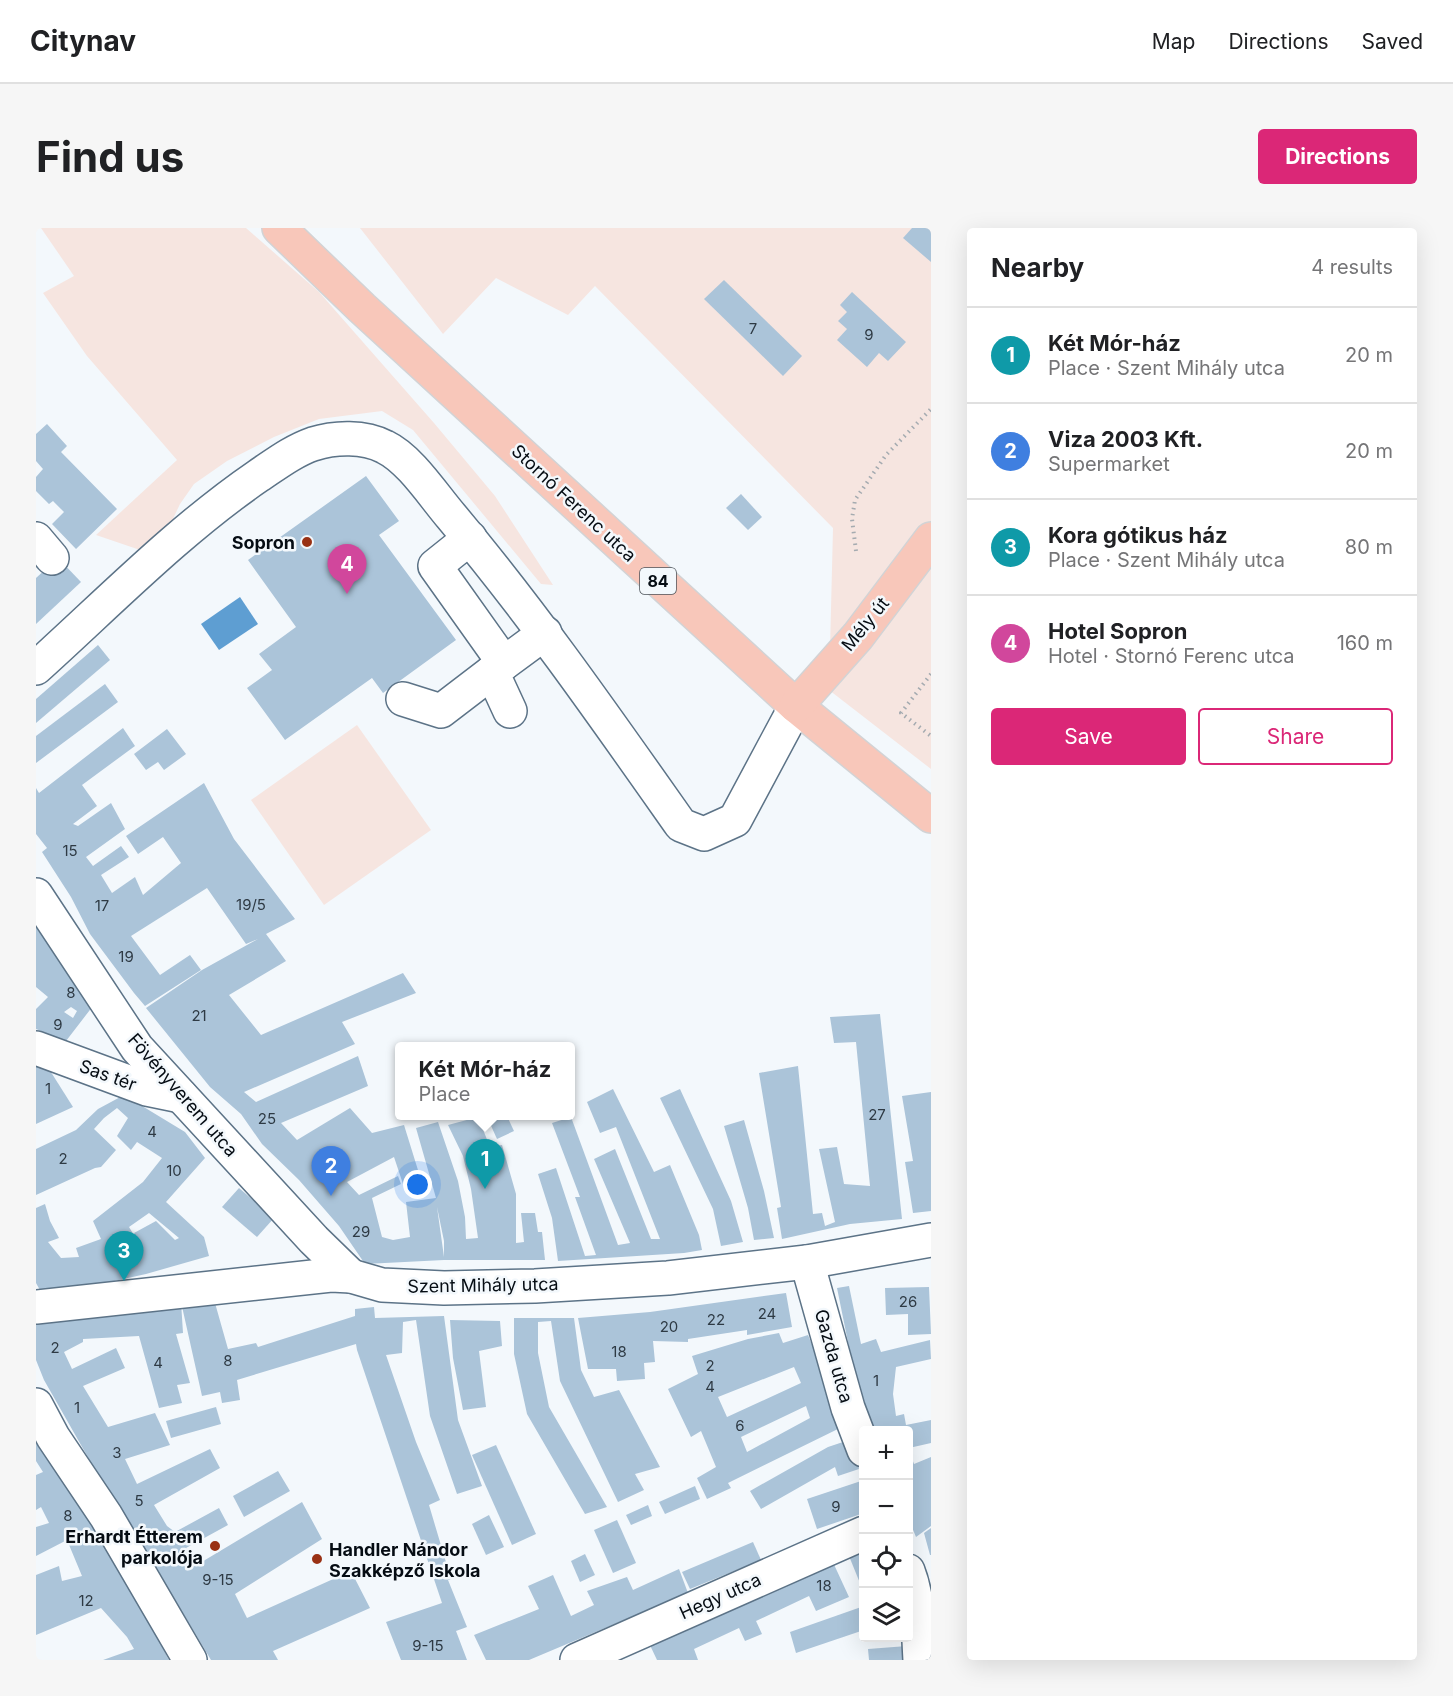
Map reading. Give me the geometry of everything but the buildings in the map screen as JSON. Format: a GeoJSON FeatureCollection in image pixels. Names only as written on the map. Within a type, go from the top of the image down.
{"type":"FeatureCollection","features":[{"type":"Feature","properties":{"kind":"main road","name":"Stornó Ferenc utca"},"geometry":{"type":"LineString","coordinates":[[279,228],[362,308],[796,706],[931,816]]}},
{"type":"Feature","properties":{"kind":"main road","name":"Mély út"},"geometry":{"type":"LineString","coordinates":[[796,706],[858,636],[931,539]]}},
{"type":"Feature","properties":{"kind":"street"},"geometry":{"type":"LineString","coordinates":[[36,668],[174,542],[232,494],[293,453],[315,444],[360,439],[385,447],[406,463],[470,538],[545,633],[681,825],[704,834],[735,820],[796,706]]}},
{"type":"Feature","properties":{"kind":"street"},"geometry":{"type":"LineString","coordinates":[[470,538],[435,566],[498,667],[510,711]]}},
{"type":"Feature","properties":{"kind":"street"},"geometry":{"type":"LineString","coordinates":[[403,699],[441,711],[545,633]]}},
{"type":"Feature","properties":{"kind":"street","name":"Fövényverem utca"},"geometry":{"type":"LineString","coordinates":[[36,896],[137,1048],[314,1240],[351,1276]]}},
{"type":"Feature","properties":{"kind":"street","name":"Sas tér"},"geometry":{"type":"LineString","coordinates":[[36,1048],[113,1078],[147,1089],[181,1096]]}},
{"type":"Feature","properties":{"kind":"street"},"geometry":{"type":"LineString","coordinates":[[113,1078],[128,1078],[137,1074],[140,1066],[137,1048]]}},
{"type":"Feature","properties":{"kind":"street","name":"Szent Mihály utca"},"geometry":{"type":"LineString","coordinates":[[36,1307],[331,1275],[351,1276],[382,1285],[444,1288],[535,1286],[668,1278],[807,1262],[931,1240]]}},
{"type":"Feature","properties":{"kind":"street","name":"Gazda utca"},"geometry":{"type":"LineString","coordinates":[[807,1262],[848,1408],[859,1437]]}},
{"type":"Feature","properties":{"kind":"street"},"geometry":{"type":"LineString","coordinates":[[36,1405],[53,1437],[111,1525],[190,1660]]}},
{"type":"Feature","properties":{"kind":"street","name":"Hegy utca"},"geometry":{"type":"LineString","coordinates":[[577,1660],[862,1534]]}},
{"type":"Feature","properties":{"kind":"street"},"geometry":{"type":"LineString","coordinates":[[913,1583],[920,1660]]}},
{"type":"Feature","properties":{"kind":"path"},"geometry":{"type":"LineString","coordinates":[[856,551],[852,519],[855,500],[886,455],[931,409]]}},
{"type":"Feature","properties":{"kind":"path"},"geometry":{"type":"LineString","coordinates":[[931,674],[901,713],[931,736]]}},
{"type":"Feature","properties":{"kind":"shaded area"},"geometry":{"type":"Polygon","coordinates":[[[41,228],[246,228],[319,292],[434,423],[495,496],[553,585],[541,584],[413,430],[382,411],[319,419],[274,437],[227,461],[194,484],[180,504],[171,523],[143,551],[96,535],[177,460],[87,356],[43,293],[74,276],[41,228]]]}},
{"type":"Feature","properties":{"kind":"shaded area"},"geometry":{"type":"Polygon","coordinates":[[[360,228],[931,228],[931,769],[829,690],[833,528],[595,286],[568,315],[496,278],[443,334],[360,228]]]}},
{"type":"Feature","properties":{"kind":"shaded area"},"geometry":{"type":"Polygon","coordinates":[[[357,725],[431,830],[324,905],[251,800],[357,725]]]}},
{"type":"Feature","properties":{"kind":"water"},"geometry":{"type":"Polygon","coordinates":[[[240,597],[258,624],[219,650],[201,624],[240,597]]]}},
{"type":"Feature","properties":{"kind":"place","name":"Sopron"},"geometry":{"type":"Point","coordinates":[307,542]}},
{"type":"Feature","properties":{"kind":"place","name":"Hotel Sopron"},"geometry":{"type":"Point","coordinates":[347,594]}},
{"type":"Feature","properties":{"kind":"place","name":"Két Mór-ház"},"geometry":{"type":"Point","coordinates":[485,1189]}},
{"type":"Feature","properties":{"kind":"place","name":"Viza 2003 Kft."},"geometry":{"type":"Point","coordinates":[331,1196]}},
{"type":"Feature","properties":{"kind":"place","name":"Kora gótikus ház"},"geometry":{"type":"Point","coordinates":[124,1281]}},
{"type":"Feature","properties":{"kind":"place","name":"Erhardt Étterem parkolója"},"geometry":{"type":"Point","coordinates":[215,1546]}},
{"type":"Feature","properties":{"kind":"place","name":"Handler Nándor Szakképző Iskola"},"geometry":{"type":"Point","coordinates":[317,1559]}}]}
